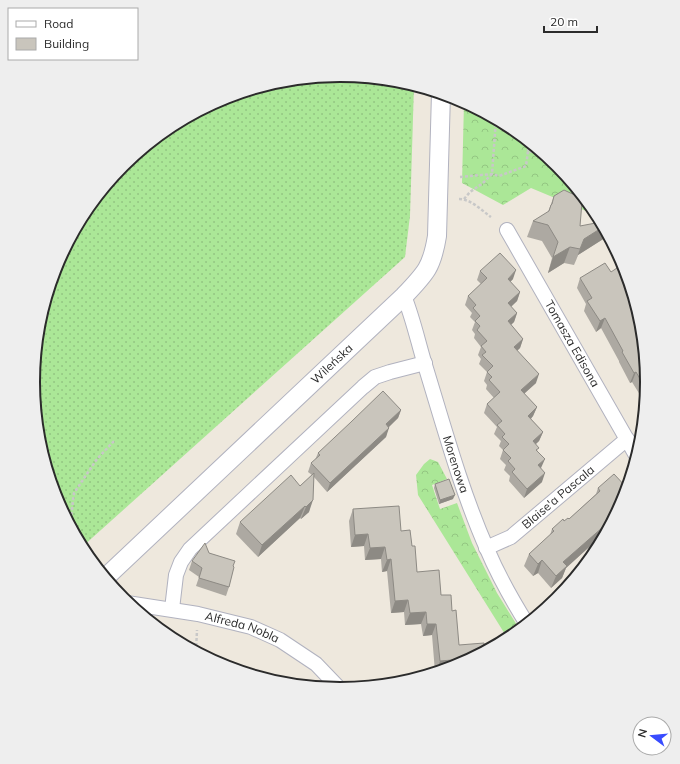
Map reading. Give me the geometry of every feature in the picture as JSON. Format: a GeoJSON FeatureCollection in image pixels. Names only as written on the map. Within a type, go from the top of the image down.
{"type":"FeatureCollection","features":[{"type":"Feature","properties":{"kind":"street","name":"Wileńska"},"geometry":{"type":"LineString","coordinates":[[109,574],[404,296],[423,276],[435,251],[437,236],[441,100]]}},
{"type":"Feature","properties":{"kind":"street","name":"Tomasza Edisona"},"geometry":{"type":"LineString","coordinates":[[507,230],[632,449]]}},
{"type":"Feature","properties":{"kind":"street","name":"Morenowa"},"geometry":{"type":"LineString","coordinates":[[404,296],[412,316],[464,491],[486,548],[524,619]]}},
{"type":"Feature","properties":{"kind":"street"},"geometry":{"type":"LineString","coordinates":[[172,609],[176,575],[181,562],[190,549],[375,377],[425,363]]}},
{"type":"Feature","properties":{"kind":"street","name":"Blaise'a Pascala"},"geometry":{"type":"LineString","coordinates":[[486,548],[511,537],[627,440]]}},
{"type":"Feature","properties":{"kind":"street","name":"Alfreda Nobla"},"geometry":{"type":"LineString","coordinates":[[139,605],[198,614],[251,627],[280,640],[316,664],[333,682]]}},
{"type":"Feature","properties":{"kind":"path"},"geometry":{"type":"LineString","coordinates":[[464,199],[470,192],[483,183],[492,174],[496,126]]}},
{"type":"Feature","properties":{"kind":"path"},"geometry":{"type":"LineString","coordinates":[[460,177],[492,174],[499,176],[526,166],[528,151],[533,152]]}},
{"type":"Feature","properties":{"kind":"path"},"geometry":{"type":"LineString","coordinates":[[459,199],[464,199],[472,203],[491,217]]}},
{"type":"Feature","properties":{"kind":"path"},"geometry":{"type":"LineString","coordinates":[[71,516],[74,494],[97,459],[115,440]]}},
{"type":"Feature","properties":{"kind":"path"},"geometry":{"type":"LineString","coordinates":[[196,645],[198,614]]}},
{"type":"Feature","properties":{"kind":"path"},"geometry":{"type":"LineString","coordinates":[[194,644],[196,640]]}},
{"type":"Feature","properties":{"kind":"green space"},"geometry":{"type":"Polygon","coordinates":[[[340,82],[379,85],[414,91],[410,216],[405,257],[87,543],[71,515],[50,460],[41,402],[40,382],[43,343],[50,304],[56,286],[71,249],[80,232],[114,184],[142,156],[190,122],[225,105],[262,92],[301,85],[340,82]]]}},
{"type":"Feature","properties":{"kind":"green space"},"geometry":{"type":"Polygon","coordinates":[[[464,109],[490,122],[538,156],[566,184],[586,211],[531,188],[503,205],[462,183],[464,109]]]}},
{"type":"Feature","properties":{"kind":"green space"},"geometry":{"type":"Polygon","coordinates":[[[430,459],[438,462],[447,479],[432,485],[440,509],[457,503],[472,543],[497,593],[517,624],[504,633],[418,495],[416,475],[424,464],[430,459]]]}},
{"type":"Feature","properties":{"kind":"building"},"geometry":{"type":"Polygon","coordinates":[[[564,190],[575,195],[582,205],[580,226],[594,223],[599,230],[584,239],[580,249],[570,247],[553,257],[558,242],[548,225],[533,221],[549,211],[554,196],[564,190]]]}},
{"type":"Feature","properties":{"kind":"building"},"geometry":{"type":"Polygon","coordinates":[[[500,253],[516,270],[508,279],[520,292],[508,303],[517,313],[508,321],[523,339],[514,347],[539,374],[521,390],[537,407],[528,416],[543,432],[533,441],[539,448],[536,450],[545,459],[538,465],[545,473],[527,489],[512,472],[515,469],[508,461],[511,458],[503,450],[509,444],[502,437],[505,434],[497,425],[502,421],[487,404],[500,392],[489,380],[492,377],[487,372],[493,366],[482,355],[486,352],[481,346],[487,341],[477,330],[480,326],[475,321],[480,316],[473,308],[476,305],[468,296],[487,278],[480,271],[500,253]]]}},
{"type":"Feature","properties":{"kind":"building"},"geometry":{"type":"Polygon","coordinates":[[[605,263],[611,272],[617,268],[618,269],[630,304],[634,323],[640,379],[636,372],[634,373],[605,318],[600,321],[587,301],[592,298],[580,278],[605,263]]]}},
{"type":"Feature","properties":{"kind":"building"},"geometry":{"type":"Polygon","coordinates":[[[383,391],[401,410],[386,424],[389,428],[330,483],[311,463],[320,455],[318,453],[383,391]]]}},
{"type":"Feature","properties":{"kind":"building"},"geometry":{"type":"Polygon","coordinates":[[[314,473],[313,500],[262,545],[240,522],[291,475],[300,486],[314,473]]]}},
{"type":"Feature","properties":{"kind":"building"},"geometry":{"type":"Polygon","coordinates":[[[614,474],[622,483],[602,528],[563,562],[567,566],[556,576],[542,560],[538,564],[529,554],[554,531],[552,529],[563,519],[564,521],[568,518],[569,519],[600,491],[598,488],[614,474]]]}},
{"type":"Feature","properties":{"kind":"building"},"geometry":{"type":"Polygon","coordinates":[[[449,479],[455,495],[440,500],[435,484],[449,479]]]}},
{"type":"Feature","properties":{"kind":"building"},"geometry":{"type":"Polygon","coordinates":[[[399,506],[401,531],[410,530],[412,546],[415,546],[417,572],[439,570],[441,595],[451,595],[452,611],[456,610],[459,645],[484,643],[484,645],[452,660],[440,661],[436,624],[427,624],[426,612],[410,613],[408,600],[395,601],[391,559],[387,560],[385,547],[370,548],[368,534],[355,535],[353,509],[399,506]]]}},
{"type":"Feature","properties":{"kind":"building"},"geometry":{"type":"Polygon","coordinates":[[[205,543],[209,553],[235,561],[229,587],[199,578],[202,568],[192,561],[205,543]]]}}]}
